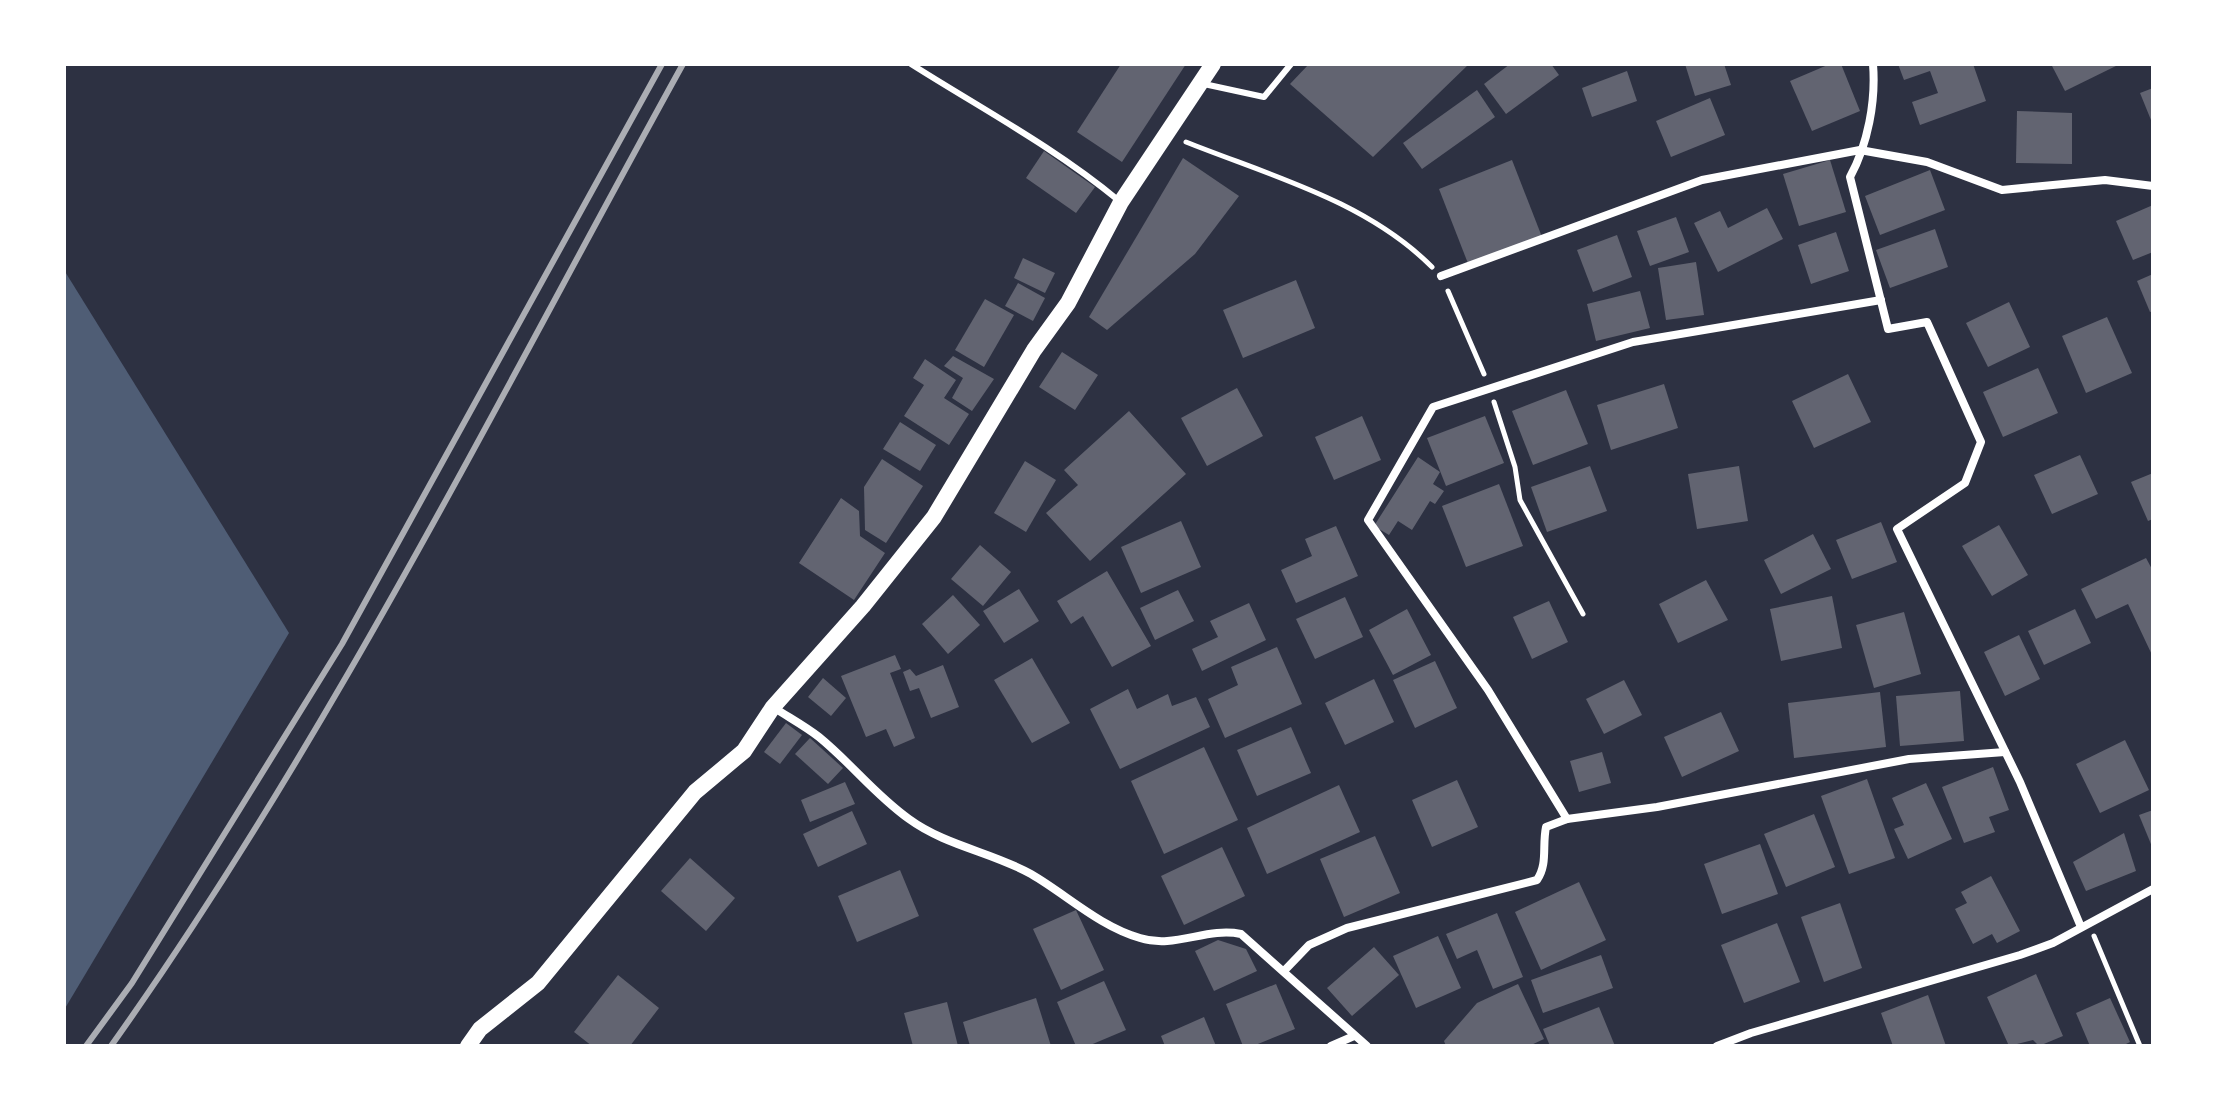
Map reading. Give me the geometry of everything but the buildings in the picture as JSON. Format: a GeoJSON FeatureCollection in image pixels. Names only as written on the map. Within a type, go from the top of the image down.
{"type":"FeatureCollection","features":[{"type":"Feature","properties":{"kind":"main road"},"geometry":{"type":"LineString","coordinates":[[468,1046],[480,1029],[538,983],[695,792],[744,751],[773,707],[863,606],[934,517],[1034,350],[1068,303],[1121,202],[1213,64]]}},
{"type":"Feature","properties":{"kind":"street"},"geometry":{"type":"LineString","coordinates":[[1873,64],[1876,95],[1850,177],[1888,329],[1927,322],[1981,442],[1965,483],[1897,529],[2085,925]]}},
{"type":"Feature","properties":{"kind":"street"},"geometry":{"type":"LineString","coordinates":[[1441,276],[1702,180],[1860,150],[1927,162],[2002,190],[2105,180],[2153,186]]}},
{"type":"Feature","properties":{"kind":"street"},"geometry":{"type":"LineString","coordinates":[[1567,819],[1488,690],[1368,520],[1433,407],[1633,342],[1881,300]]}},
{"type":"Feature","properties":{"kind":"street"},"geometry":{"type":"LineString","coordinates":[[773,707],[818,736],[879,796],[911,821],[972,852],[1026,871],[1111,926],[1155,942],[1179,942],[1222,930],[1241,934],[1367,1046]]}},
{"type":"Feature","properties":{"kind":"street"},"geometry":{"type":"LineString","coordinates":[[1284,971],[1309,945],[1347,928],[1537,880],[1545,869],[1542,843],[1546,827],[1567,819],[1657,807],[1909,759],[2005,752]]}},
{"type":"Feature","properties":{"kind":"street"},"geometry":{"type":"LineString","coordinates":[[1717,1046],[1751,1033],[2020,955],[2153,889]]}},
{"type":"Feature","properties":{"kind":"street"},"geometry":{"type":"LineString","coordinates":[[1331,1046],[1354,1036]]}},
{"type":"Feature","properties":{"kind":"lane"},"geometry":{"type":"LineString","coordinates":[[911,64],[1014,124],[1078,167],[1121,202]]}},
{"type":"Feature","properties":{"kind":"lane"},"geometry":{"type":"LineString","coordinates":[[1201,83],[1264,97],[1291,64]]}},
{"type":"Feature","properties":{"kind":"path"},"geometry":{"type":"LineString","coordinates":[[1167,134],[1363,213],[1405,240],[1441,276],[1490,390],[1515,467],[1520,500],[1583,614]]}},
{"type":"Feature","properties":{"kind":"path"},"geometry":{"type":"LineString","coordinates":[[2085,925],[2140,1046]]}},
{"type":"Feature","properties":{"kind":"water"},"geometry":{"type":"Polygon","coordinates":[[[64,270],[289,633],[64,1010],[64,270]]]}},
{"type":"Feature","properties":{"kind":"railway"},"geometry":{"type":"LineString","coordinates":[[86,1046],[132,983],[342,644],[662,64]]}},
{"type":"Feature","properties":{"kind":"railway"},"geometry":{"type":"LineString","coordinates":[[111,1046],[191,929],[340,687],[480,439],[683,64]]}}]}
